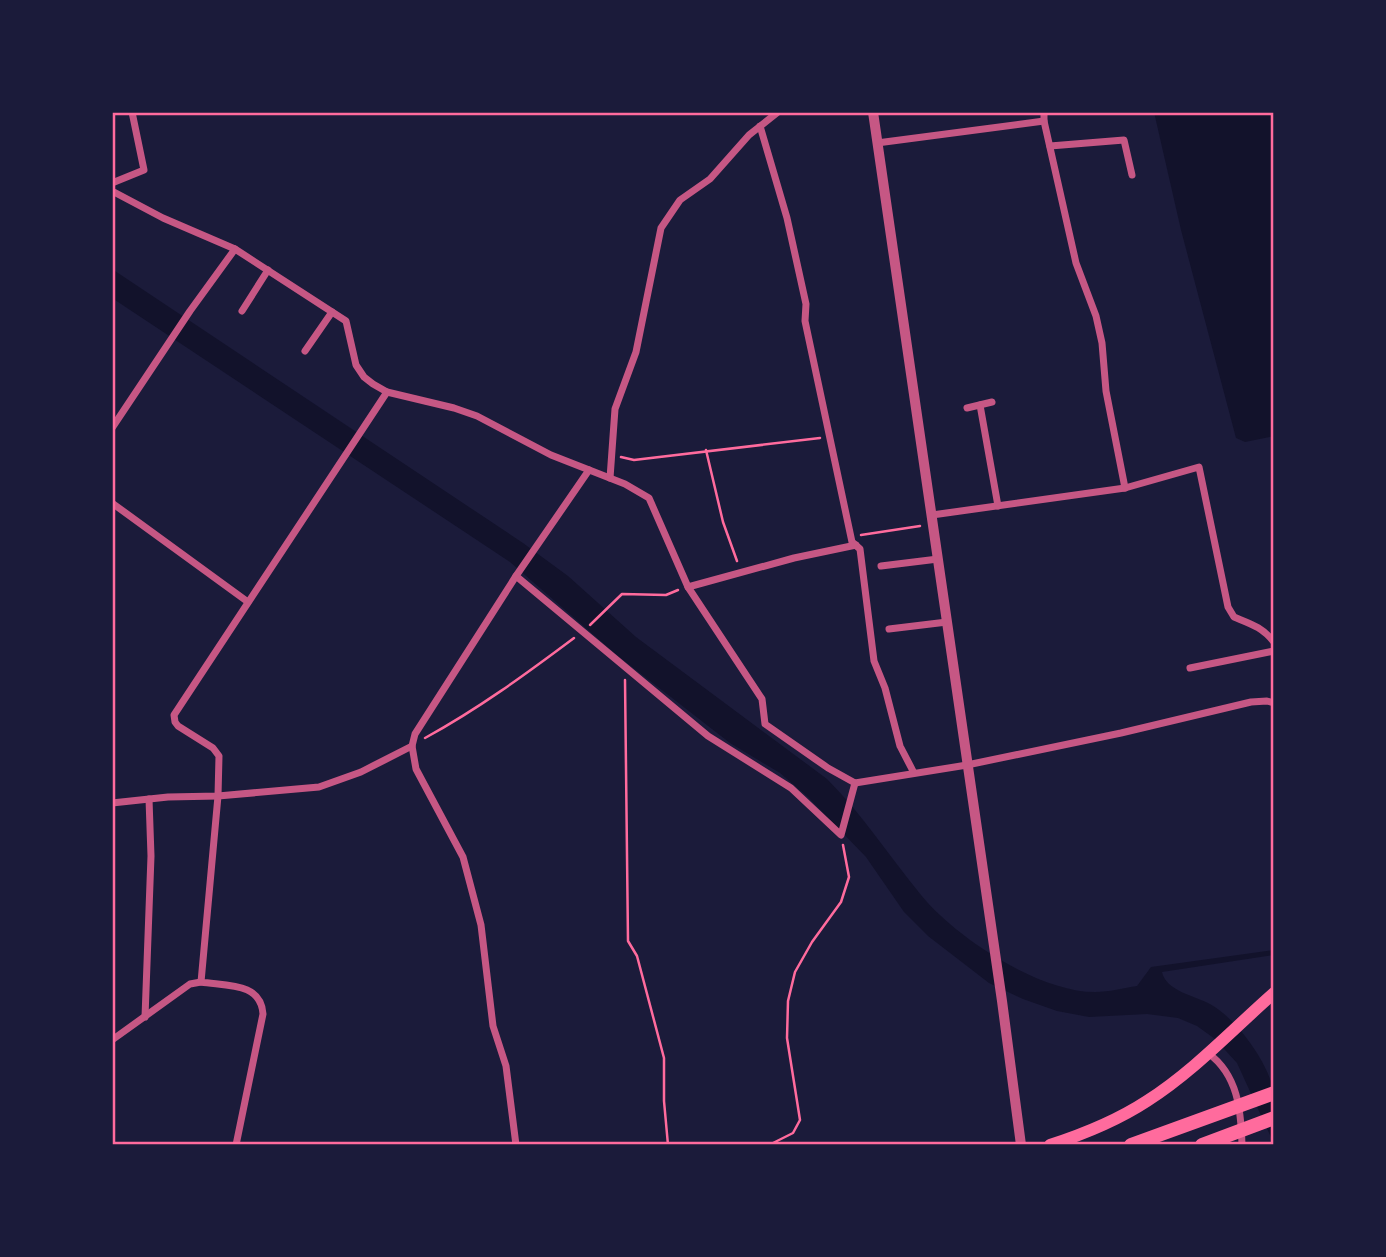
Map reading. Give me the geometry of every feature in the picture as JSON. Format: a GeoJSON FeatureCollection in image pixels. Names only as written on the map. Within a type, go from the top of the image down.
{"type":"FeatureCollection","features":[{"type":"Feature","properties":{"kind":"highway"},"geometry":{"type":"LineString","coordinates":[[1131,1145],[1274,1093]]}},
{"type":"Feature","properties":{"kind":"highway"},"geometry":{"type":"LineString","coordinates":[[1202,1145],[1274,1118]]}},
{"type":"Feature","properties":{"kind":"main road"},"geometry":{"type":"LineString","coordinates":[[1050,1145],[1101,1126],[1174,1082],[1274,993]]}},
{"type":"Feature","properties":{"kind":"street"},"geometry":{"type":"LineString","coordinates":[[112,183],[144,170],[132,112]]}},
{"type":"Feature","properties":{"kind":"street"},"geometry":{"type":"LineString","coordinates":[[610,478],[615,409],[639,341],[661,228],[680,200],[710,179],[760,126],[778,112]]}},
{"type":"Feature","properties":{"kind":"street"},"geometry":{"type":"LineString","coordinates":[[873,112],[1021,1145]]}},
{"type":"Feature","properties":{"kind":"street"},"geometry":{"type":"LineString","coordinates":[[1044,112],[1076,263],[1096,316],[1102,343],[1106,391],[1125,488]]}},
{"type":"Feature","properties":{"kind":"street"},"geometry":{"type":"LineString","coordinates":[[877,143],[1044,121]]}},
{"type":"Feature","properties":{"kind":"street"},"geometry":{"type":"LineString","coordinates":[[760,126],[790,230],[806,304],[805,321],[851,537],[860,549],[874,661],[885,688],[900,746],[914,773]]}},
{"type":"Feature","properties":{"kind":"street"},"geometry":{"type":"LineString","coordinates":[[1050,146],[1124,140],[1132,176]]}},
{"type":"Feature","properties":{"kind":"street"},"geometry":{"type":"LineString","coordinates":[[112,191],[163,218],[235,249],[346,321],[356,365],[363,377],[387,392],[477,416],[551,454],[610,478],[649,498],[688,587],[762,699],[765,724],[828,768],[855,783],[967,765],[1121,733],[1251,702],[1267,701],[1274,704]]}},
{"type":"Feature","properties":{"kind":"street"},"geometry":{"type":"LineString","coordinates":[[112,428],[169,341],[235,249]]}},
{"type":"Feature","properties":{"kind":"street"},"geometry":{"type":"LineString","coordinates":[[242,311],[268,270]]}},
{"type":"Feature","properties":{"kind":"street"},"geometry":{"type":"LineString","coordinates":[[305,351],[332,312]]}},
{"type":"Feature","properties":{"kind":"street"},"geometry":{"type":"LineString","coordinates":[[201,982],[218,796],[219,756],[213,748],[178,726],[174,715],[387,392]]}},
{"type":"Feature","properties":{"kind":"street"},"geometry":{"type":"LineString","coordinates":[[967,408],[992,402]]}},
{"type":"Feature","properties":{"kind":"street"},"geometry":{"type":"LineString","coordinates":[[980,405],[998,506]]}},
{"type":"Feature","properties":{"kind":"street"},"geometry":{"type":"LineString","coordinates":[[933,519],[998,506],[1125,488],[1199,467],[1228,607],[1234,618],[1252,623],[1265,631],[1274,642]]}},
{"type":"Feature","properties":{"kind":"street"},"geometry":{"type":"LineString","coordinates":[[516,1145],[506,1066],[493,1026],[481,925],[463,857],[416,769],[412,746],[415,734],[516,576],[589,470]]}},
{"type":"Feature","properties":{"kind":"street"},"geometry":{"type":"LineString","coordinates":[[112,503],[248,602]]}},
{"type":"Feature","properties":{"kind":"street"},"geometry":{"type":"LineString","coordinates":[[688,587],[856,545]]}},
{"type":"Feature","properties":{"kind":"street"},"geometry":{"type":"LineString","coordinates":[[881,566],[938,559]]}},
{"type":"Feature","properties":{"kind":"street"},"geometry":{"type":"LineString","coordinates":[[516,576],[708,736],[792,788],[841,835],[855,783]]}},
{"type":"Feature","properties":{"kind":"street"},"geometry":{"type":"LineString","coordinates":[[889,629],[947,622]]}},
{"type":"Feature","properties":{"kind":"street"},"geometry":{"type":"LineString","coordinates":[[1190,667],[1274,651]]}},
{"type":"Feature","properties":{"kind":"street"},"geometry":{"type":"LineString","coordinates":[[112,803],[319,787],[361,772],[412,746]]}},
{"type":"Feature","properties":{"kind":"street"},"geometry":{"type":"LineString","coordinates":[[145,1017],[151,856],[149,800]]}},
{"type":"Feature","properties":{"kind":"street"},"geometry":{"type":"LineString","coordinates":[[112,1040],[190,984],[201,982],[247,989],[256,994],[262,1003],[263,1014],[236,1145]]}},
{"type":"Feature","properties":{"kind":"street"},"geometry":{"type":"LineString","coordinates":[[1210,1050],[1221,1063],[1234,1091],[1241,1119],[1242,1145]]}},
{"type":"Feature","properties":{"kind":"path"},"geometry":{"type":"LineString","coordinates":[[612,454],[634,460],[830,437]]}},
{"type":"Feature","properties":{"kind":"path"},"geometry":{"type":"LineString","coordinates":[[706,450],[723,522],[741,572]]}},
{"type":"Feature","properties":{"kind":"path"},"geometry":{"type":"LineString","coordinates":[[851,537],[933,519]]}},
{"type":"Feature","properties":{"kind":"path"},"geometry":{"type":"LineString","coordinates":[[412,746],[520,679],[583,631],[622,594],[666,595],[688,587]]}},
{"type":"Feature","properties":{"kind":"path"},"geometry":{"type":"LineString","coordinates":[[624,666],[628,941],[637,956],[664,1058],[668,1145]]}},
{"type":"Feature","properties":{"kind":"path"},"geometry":{"type":"LineString","coordinates":[[769,1145],[793,1133],[800,1120],[787,1038],[788,1001],[795,972],[812,942],[841,902],[849,877],[841,835]]}},
{"type":"Feature","properties":{"kind":"shaded area"},"geometry":{"type":"Polygon","coordinates":[[[1154,112],[1274,112],[1274,436],[1245,442],[1236,438],[1181,230],[1154,112]]]}},
{"type":"Feature","properties":{"kind":"shaded area"},"geometry":{"type":"Polygon","coordinates":[[[112,269],[523,543],[568,576],[636,637],[827,779],[936,912],[1000,960],[1049,983],[1073,990],[1100,992],[1137,986],[1151,967],[1274,950],[1274,955],[1162,972],[1169,984],[1220,1011],[1251,1044],[1266,1070],[1274,1095],[1274,1144],[1237,1063],[1215,1039],[1197,1026],[1178,1018],[1147,1014],[1089,1017],[1057,1011],[989,983],[928,936],[904,912],[866,857],[808,797],[780,773],[730,743],[618,656],[510,562],[112,298],[112,269]]]}}]}
